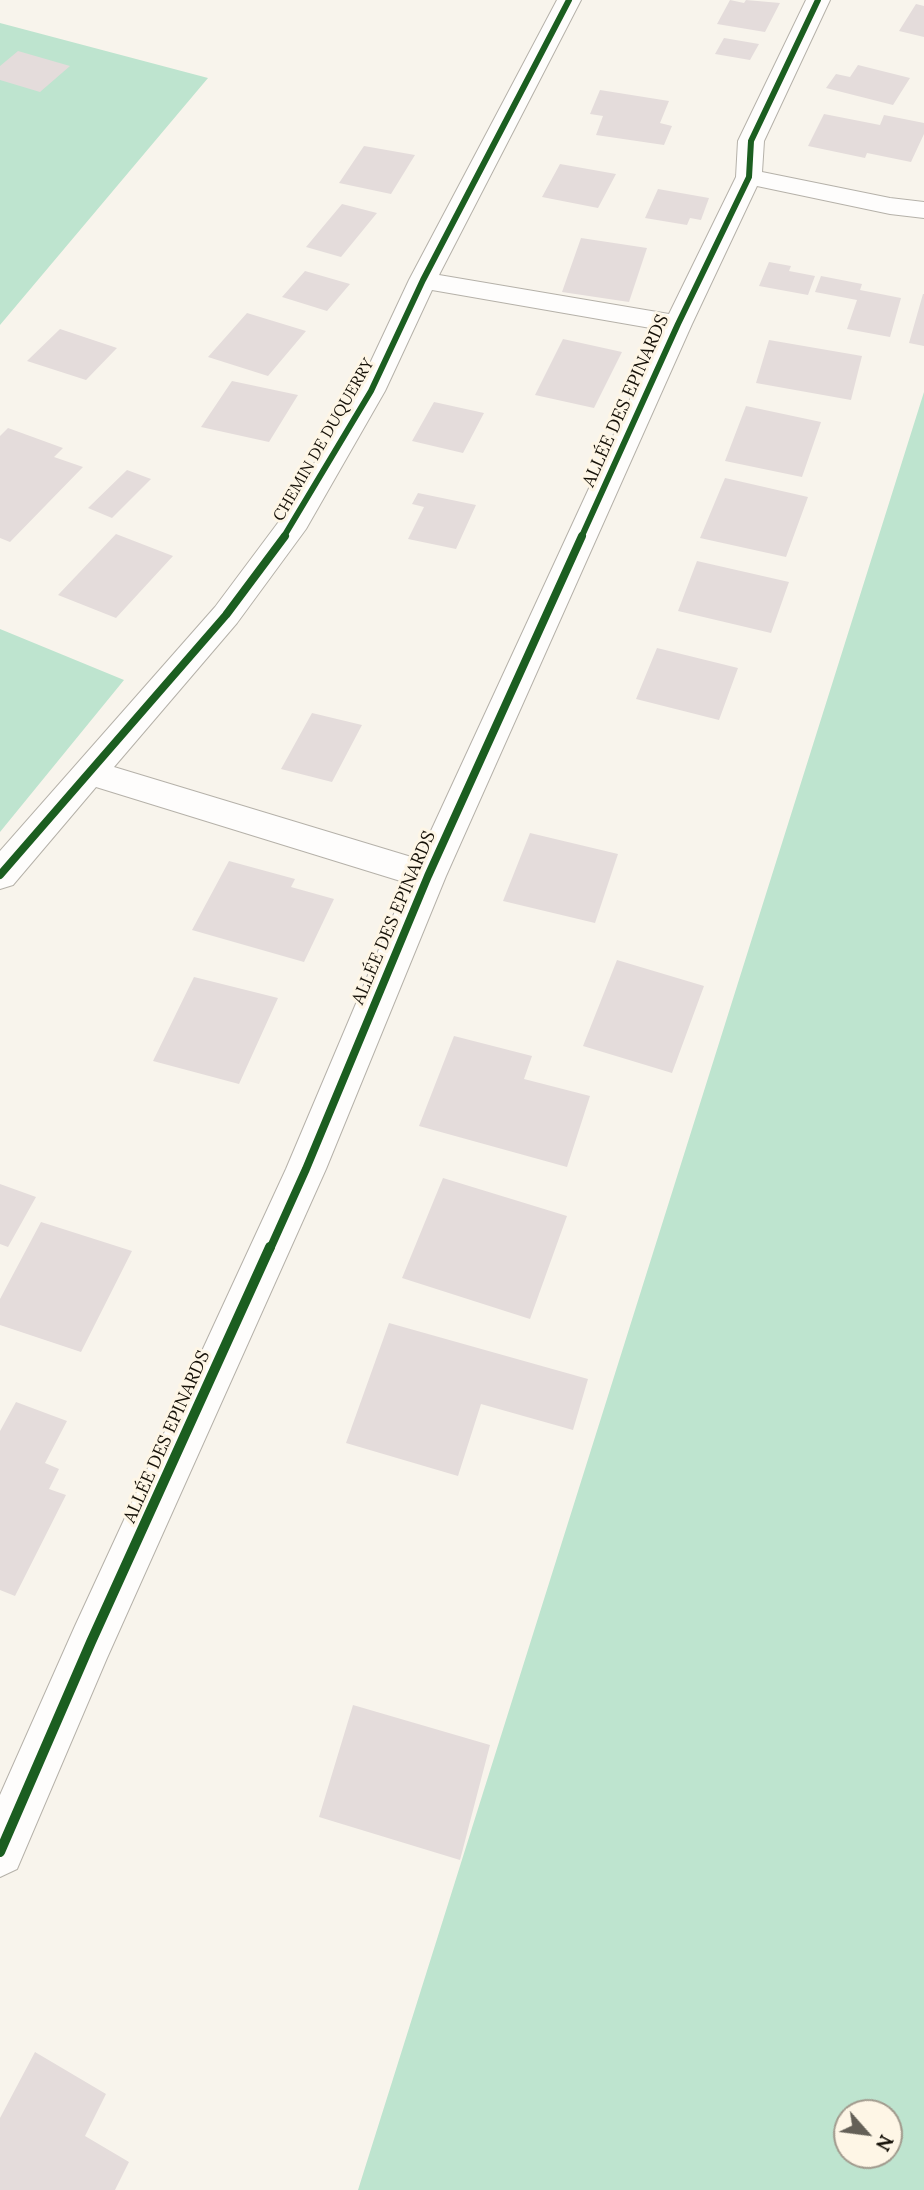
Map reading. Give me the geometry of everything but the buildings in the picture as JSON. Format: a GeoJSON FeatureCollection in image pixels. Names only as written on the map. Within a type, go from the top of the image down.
{"type":"FeatureCollection","features":[{"type":"Feature","properties":{"kind":"street","name":"CHEMIN DE DUQUERRY"},"geometry":{"type":"LineString","coordinates":[[0,875],[226,615],[295,522],[371,391],[423,280],[569,0]]}},
{"type":"Feature","properties":{"kind":"street","name":"ALLÉE DES EPINARDS"},"geometry":{"type":"LineString","coordinates":[[0,1852],[91,1642],[306,1169],[428,876],[678,324],[749,177],[751,141],[818,0]]}},
{"type":"Feature","properties":{"kind":"street"},"geometry":{"type":"LineString","coordinates":[[749,177],[890,206],[924,210]]}},
{"type":"Feature","properties":{"kind":"street"},"geometry":{"type":"LineString","coordinates":[[423,280],[678,324]]}},
{"type":"Feature","properties":{"kind":"street"},"geometry":{"type":"LineString","coordinates":[[89,772],[428,876]]}},
{"type":"Feature","properties":{"kind":"green space"},"geometry":{"type":"Polygon","coordinates":[[[0,23],[208,78],[0,325],[0,23]]]}},
{"type":"Feature","properties":{"kind":"green space"},"geometry":{"type":"Polygon","coordinates":[[[924,392],[924,2190],[358,2190],[924,392]]]}},
{"type":"Feature","properties":{"kind":"green space"},"geometry":{"type":"Polygon","coordinates":[[[0,629],[124,680],[0,832],[0,629]]]}},
{"type":"Feature","properties":{"kind":"cycle path"},"geometry":{"type":"LineString","coordinates":[[0,875],[226,615],[295,522],[371,391],[423,280],[569,0]]}},
{"type":"Feature","properties":{"kind":"cycle path"},"geometry":{"type":"LineString","coordinates":[[0,1852],[91,1642],[306,1169],[428,876],[678,324],[749,177],[751,141],[818,0]]}}]}
